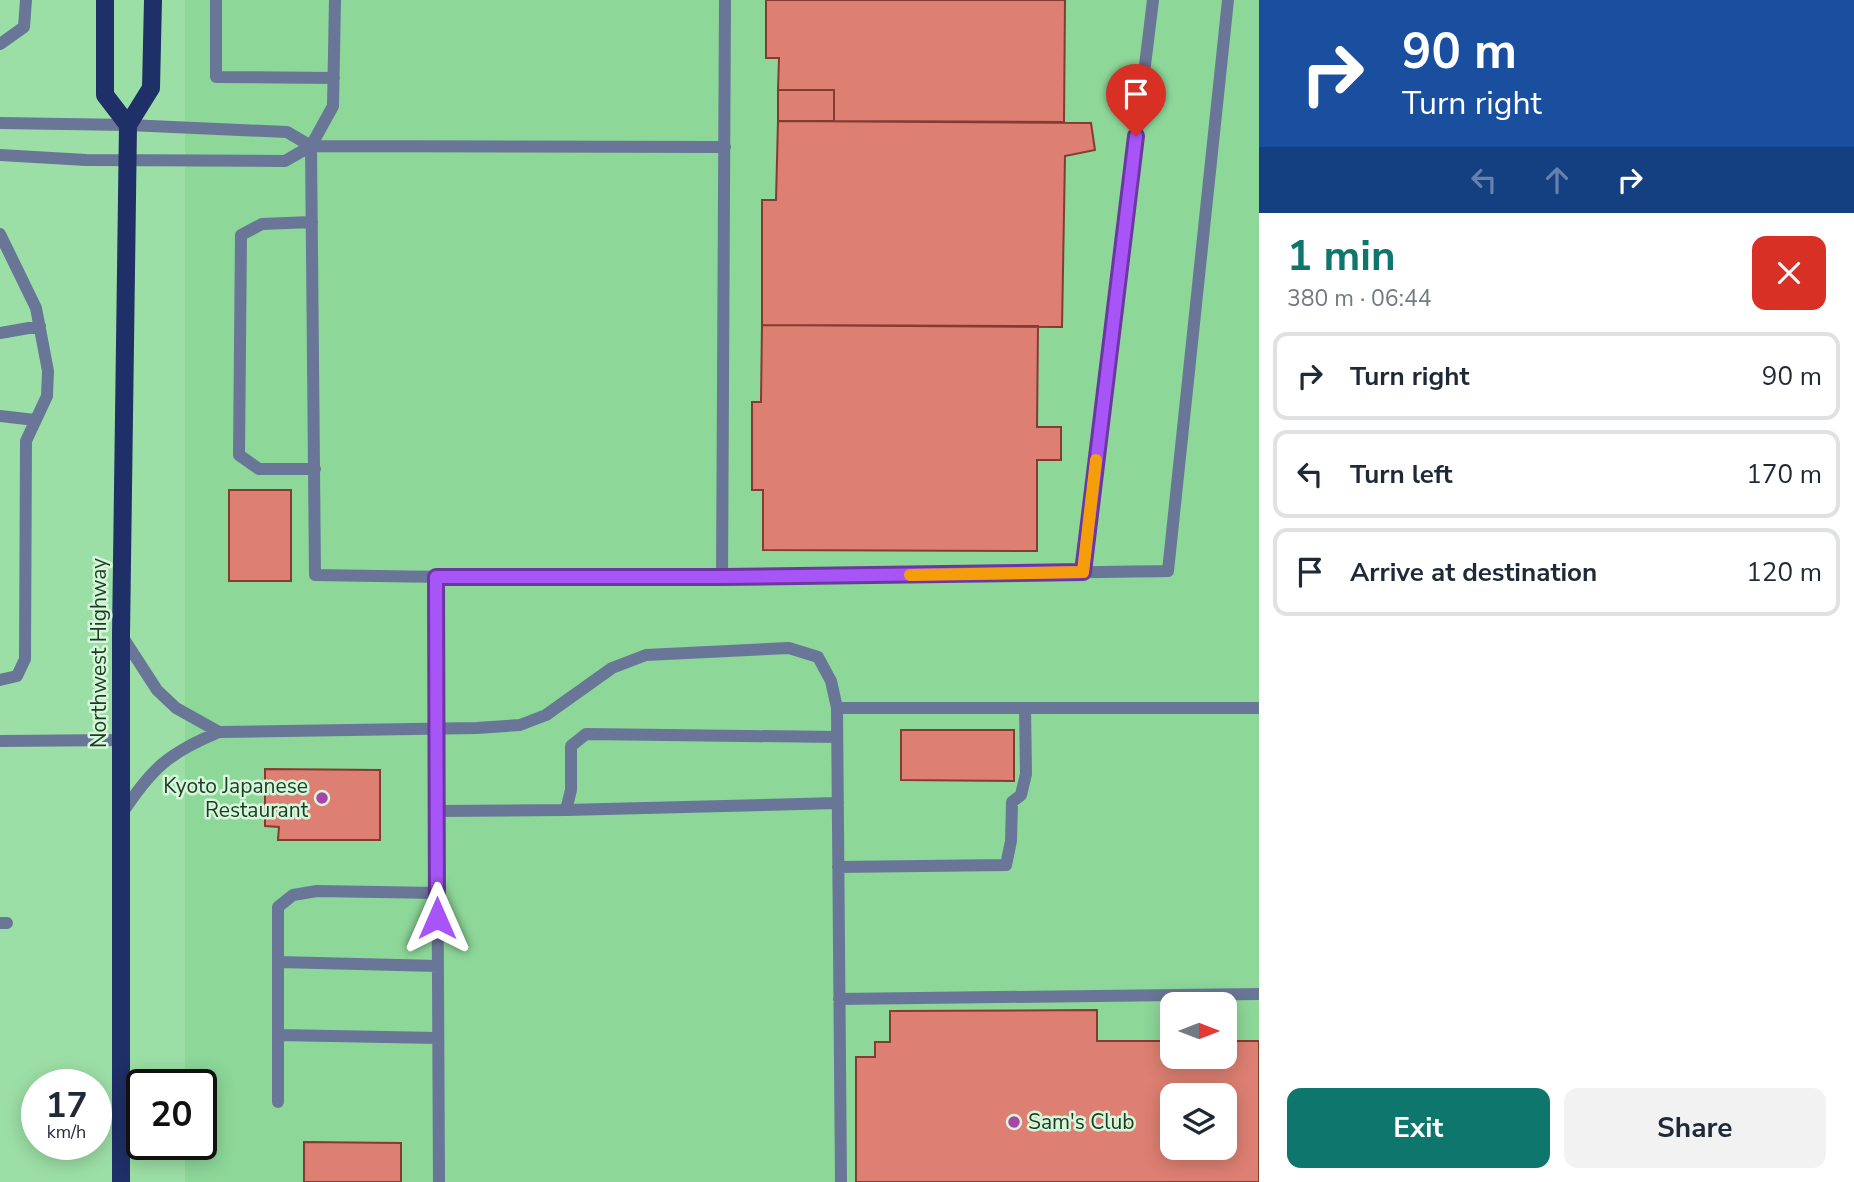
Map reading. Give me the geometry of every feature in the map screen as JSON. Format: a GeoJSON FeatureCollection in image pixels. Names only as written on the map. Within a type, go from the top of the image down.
{"type":"FeatureCollection","features":[{"type":"Feature","properties":{"kind":"main road"},"geometry":{"type":"LineString","coordinates":[[105,0],[105,96],[128,124],[151,88],[153,0]]}},
{"type":"Feature","properties":{"kind":"main road","name":"Northwest Highway"},"geometry":{"type":"LineString","coordinates":[[121,1182],[121,635],[128,124]]}},
{"type":"Feature","properties":{"kind":"lane"},"geometry":{"type":"LineString","coordinates":[[0,44],[24,27],[26,0]]}},
{"type":"Feature","properties":{"kind":"lane"},"geometry":{"type":"LineString","coordinates":[[216,0],[216,78],[334,78]]}},
{"type":"Feature","properties":{"kind":"lane"},"geometry":{"type":"LineString","coordinates":[[335,0],[333,106],[311,146],[316,575],[436,577],[722,577],[1168,571],[1228,0]]}},
{"type":"Feature","properties":{"kind":"lane"},"geometry":{"type":"LineString","coordinates":[[722,577],[726,0]]}},
{"type":"Feature","properties":{"kind":"lane"},"geometry":{"type":"LineString","coordinates":[[1083,572],[1153,0]]}},
{"type":"Feature","properties":{"kind":"lane"},"geometry":{"type":"LineString","coordinates":[[0,123],[128,124],[287,132],[311,146],[725,147]]}},
{"type":"Feature","properties":{"kind":"lane"},"geometry":{"type":"LineString","coordinates":[[0,155],[128,160],[285,161],[311,146]]}},
{"type":"Feature","properties":{"kind":"lane"},"geometry":{"type":"LineString","coordinates":[[312,222],[262,224],[241,235],[239,455],[259,469],[315,469]]}},
{"type":"Feature","properties":{"kind":"lane"},"geometry":{"type":"LineString","coordinates":[[0,234],[36,308],[48,371],[47,396],[26,441],[25,659],[17,676],[0,680]]}},
{"type":"Feature","properties":{"kind":"lane"},"geometry":{"type":"LineString","coordinates":[[0,333],[40,326]]}},
{"type":"Feature","properties":{"kind":"lane"},"geometry":{"type":"LineString","coordinates":[[0,416],[35,420]]}},
{"type":"Feature","properties":{"kind":"lane"},"geometry":{"type":"LineString","coordinates":[[436,577],[439,1182]]}},
{"type":"Feature","properties":{"kind":"lane"},"geometry":{"type":"LineString","coordinates":[[121,635],[157,690],[176,708],[219,732]]}},
{"type":"Feature","properties":{"kind":"lane"},"geometry":{"type":"LineString","coordinates":[[121,815],[135,793],[161,763],[185,746],[219,732],[520,725],[546,715],[611,667],[646,655],[789,648],[818,657],[831,681],[837,708],[841,1182]]}},
{"type":"Feature","properties":{"kind":"lane"},"geometry":{"type":"LineString","coordinates":[[837,708],[1259,708]]}},
{"type":"Feature","properties":{"kind":"lane"},"geometry":{"type":"LineString","coordinates":[[838,867],[1006,865],[1011,841],[1012,802],[1021,795],[1026,775],[1025,708]]}},
{"type":"Feature","properties":{"kind":"lane"},"geometry":{"type":"LineString","coordinates":[[566,810],[571,790],[571,746],[586,734],[837,737]]}},
{"type":"Feature","properties":{"kind":"lane"},"geometry":{"type":"LineString","coordinates":[[0,741],[121,740]]}},
{"type":"Feature","properties":{"kind":"lane"},"geometry":{"type":"LineString","coordinates":[[436,811],[838,803]]}},
{"type":"Feature","properties":{"kind":"lane"},"geometry":{"type":"LineString","coordinates":[[278,1102],[278,907],[293,895],[317,891],[437,893]]}},
{"type":"Feature","properties":{"kind":"lane"},"geometry":{"type":"LineString","coordinates":[[278,962],[438,966]]}},
{"type":"Feature","properties":{"kind":"lane"},"geometry":{"type":"LineString","coordinates":[[839,999],[1259,994]]}},
{"type":"Feature","properties":{"kind":"lane"},"geometry":{"type":"LineString","coordinates":[[278,1035],[438,1038]]}},
{"type":"Feature","properties":{"kind":"shaded area"},"geometry":{"type":"Polygon","coordinates":[[[185,0],[1259,0],[1259,1182],[185,1182],[185,1160],[217,1160],[217,1069],[185,1069],[185,0]]]}},
{"type":"Feature","properties":{"kind":"building"},"geometry":{"type":"Polygon","coordinates":[[[766,0],[1065,0],[1064,122],[834,121],[834,90],[778,90],[779,58],[766,58],[766,0]]]}},
{"type":"Feature","properties":{"kind":"building"},"geometry":{"type":"Polygon","coordinates":[[[778,90],[834,90],[834,121],[778,121],[778,90]]]}},
{"type":"Feature","properties":{"kind":"building"},"geometry":{"type":"Polygon","coordinates":[[[778,121],[1091,123],[1095,150],[1065,156],[1062,327],[762,325],[762,200],[776,200],[778,121]]]}},
{"type":"Feature","properties":{"kind":"building"},"geometry":{"type":"Polygon","coordinates":[[[762,325],[1038,326],[1037,427],[1061,427],[1061,460],[1037,460],[1037,551],[763,550],[763,490],[752,490],[752,402],[761,402],[762,325]]]}},
{"type":"Feature","properties":{"kind":"building"},"geometry":{"type":"Polygon","coordinates":[[[229,490],[291,490],[291,581],[229,581],[229,490]]]}},
{"type":"Feature","properties":{"kind":"building"},"geometry":{"type":"Polygon","coordinates":[[[901,730],[1014,730],[1014,781],[901,780],[901,730]]]}},
{"type":"Feature","properties":{"kind":"building","name":"Kyoto Japanese Restaurant"},"geometry":{"type":"Polygon","coordinates":[[[265,769],[380,770],[380,840],[278,840],[279,827],[265,826],[265,769]]]}},
{"type":"Feature","properties":{"kind":"building","name":"Sam's Club"},"geometry":{"type":"Polygon","coordinates":[[[1097,1010],[1097,1041],[1160,1041],[1160,1069],[1237,1069],[1237,1041],[1259,1041],[1259,1182],[856,1182],[856,1057],[875,1057],[875,1042],[890,1042],[890,1011],[1097,1010]]]}},
{"type":"Feature","properties":{"kind":"building"},"geometry":{"type":"Polygon","coordinates":[[[304,1142],[401,1143],[401,1182],[304,1182],[304,1142]]]}},
{"type":"Feature","properties":{"kind":"slow traffic"},"geometry":{"type":"LineString","coordinates":[[910,575],[1083,572],[1096,460]]}},
{"type":"Feature","properties":{"kind":"place","name":"Kyoto Japanese Restaurant"},"geometry":{"type":"Point","coordinates":[322,798]}},
{"type":"Feature","properties":{"kind":"place","name":"Sam's Club"},"geometry":{"type":"Point","coordinates":[1014,1122]}},
{"type":"Feature","properties":{"kind":"route"},"geometry":{"type":"LineString","coordinates":[[437,918],[436,577],[722,577],[1083,572],[1136,136]]}}]}
